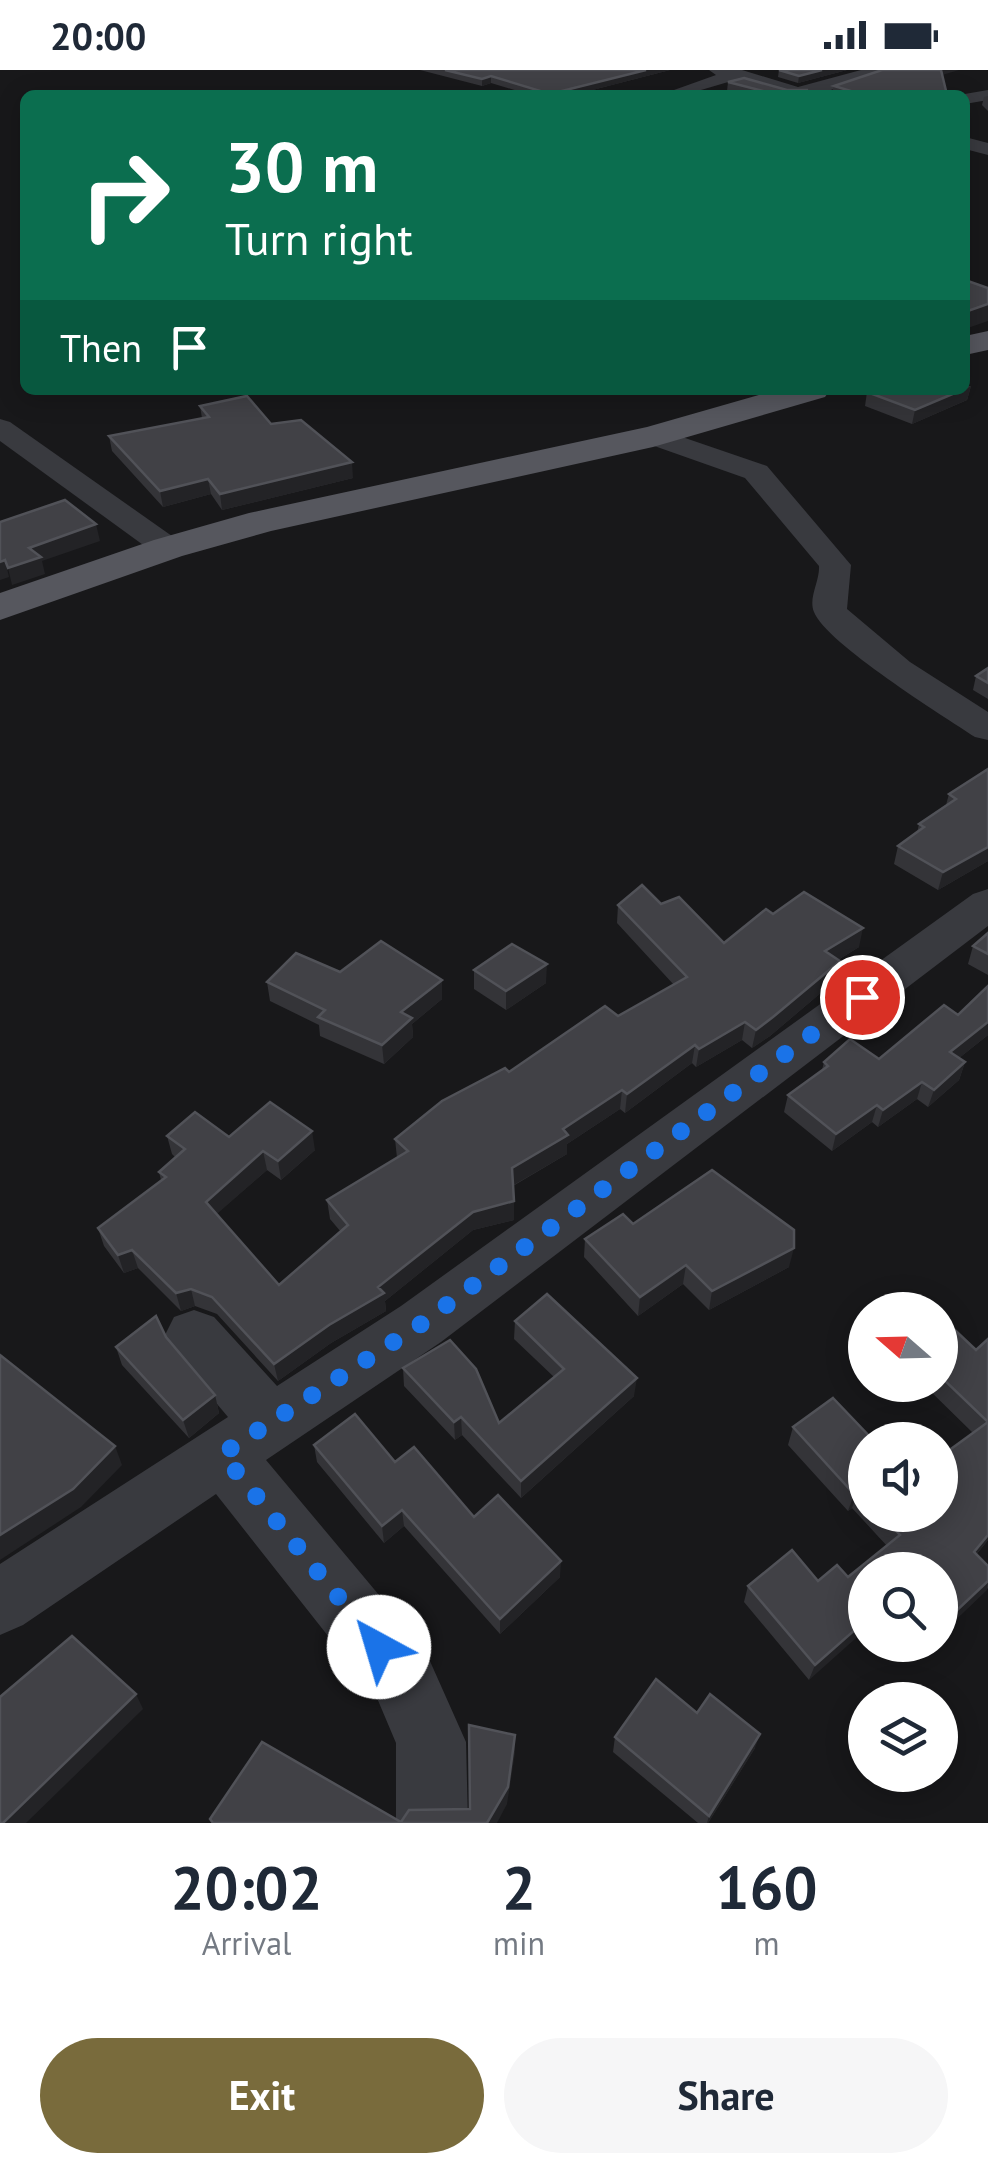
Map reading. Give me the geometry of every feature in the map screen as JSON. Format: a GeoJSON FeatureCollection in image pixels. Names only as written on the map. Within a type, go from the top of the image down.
{"type":"FeatureCollection","features":[{"type":"Feature","properties":{"kind":"main road"},"geometry":{"type":"LineString","coordinates":[[0,607],[168,548],[263,520],[653,436],[796,395]]}},
{"type":"Feature","properties":{"kind":"street"},"geometry":{"type":"LineString","coordinates":[[816,90],[881,70]]}},
{"type":"Feature","properties":{"kind":"street"},"geometry":{"type":"LineString","coordinates":[[683,90],[728,72],[789,90]]}},
{"type":"Feature","properties":{"kind":"street"},"geometry":{"type":"LineString","coordinates":[[0,428],[168,548]]}},
{"type":"Feature","properties":{"kind":"street"},"geometry":{"type":"LineString","coordinates":[[653,436],[756,472],[835,565],[838,574],[827,602],[830,613],[897,670],[988,729]]}},
{"type":"Feature","properties":{"kind":"street"},"geometry":{"type":"LineString","coordinates":[[0,1602],[421,1324],[988,904]]}},
{"type":"Feature","properties":{"kind":"street"},"geometry":{"type":"LineString","coordinates":[[194,1335],[246,1438],[401,1674],[431,1742],[432,1823]]}},
{"type":"Feature","properties":{"kind":"building"},"geometry":{"type":"Polygon","coordinates":[[[445,70],[646,70],[566,90],[537,90],[491,76],[482,79],[445,70]]]}},
{"type":"Feature","properties":{"kind":"building"},"geometry":{"type":"Polygon","coordinates":[[[779,70],[822,70],[799,76],[779,70]]]}},
{"type":"Feature","properties":{"kind":"building"},"geometry":{"type":"Polygon","coordinates":[[[882,70],[941,70],[946,90],[847,90],[834,86],[882,70]]]}},
{"type":"Feature","properties":{"kind":"building"},"geometry":{"type":"Polygon","coordinates":[[[744,78],[787,90],[759,90],[728,82],[744,78]]]}},
{"type":"Feature","properties":{"kind":"building"},"geometry":{"type":"Polygon","coordinates":[[[970,282],[988,288],[988,304],[970,310],[970,282]]]}},
{"type":"Feature","properties":{"kind":"building"},"geometry":{"type":"Polygon","coordinates":[[[875,395],[950,395],[915,410],[875,395]]]}},
{"type":"Feature","properties":{"kind":"building"},"geometry":{"type":"Polygon","coordinates":[[[247,396],[271,424],[301,420],[352,462],[220,494],[208,479],[160,491],[109,436],[209,417],[200,406],[247,396]]]}},
{"type":"Feature","properties":{"kind":"building"},"geometry":{"type":"Polygon","coordinates":[[[65,500],[96,524],[29,548],[41,557],[8,568],[5,560],[0,562],[0,522],[65,500]]]}},
{"type":"Feature","properties":{"kind":"building"},"geometry":{"type":"Polygon","coordinates":[[[988,668],[988,683],[976,676],[988,668]]]}},
{"type":"Feature","properties":{"kind":"building"},"geometry":{"type":"Polygon","coordinates":[[[988,769],[988,847],[943,872],[898,846],[924,827],[919,824],[956,799],[949,794],[988,769]]]}},
{"type":"Feature","properties":{"kind":"building"},"geometry":{"type":"Polygon","coordinates":[[[642,885],[661,904],[679,897],[724,943],[766,909],[773,914],[804,892],[863,928],[825,951],[840,961],[756,1030],[745,1022],[699,1049],[695,1045],[627,1094],[622,1090],[563,1129],[568,1135],[512,1168],[514,1201],[473,1212],[378,1287],[384,1293],[274,1364],[212,1297],[191,1289],[176,1293],[132,1250],[118,1255],[98,1228],[166,1177],[159,1172],[185,1149],[167,1136],[195,1112],[229,1137],[270,1102],[312,1131],[278,1161],[263,1151],[206,1202],[279,1285],[348,1225],[327,1200],[408,1151],[395,1139],[442,1101],[505,1068],[509,1072],[605,1006],[618,1016],[687,977],[618,905],[642,885]]]}},
{"type":"Feature","properties":{"kind":"building"},"geometry":{"type":"Polygon","coordinates":[[[988,933],[988,954],[973,946],[988,933]]]}},
{"type":"Feature","properties":{"kind":"building"},"geometry":{"type":"Polygon","coordinates":[[[381,941],[442,980],[401,1012],[412,1018],[382,1045],[318,1017],[325,1010],[267,982],[296,953],[340,972],[381,941]]]}},
{"type":"Feature","properties":{"kind":"building"},"geometry":{"type":"Polygon","coordinates":[[[512,944],[547,964],[506,991],[474,970],[512,944]]]}},
{"type":"Feature","properties":{"kind":"building"},"geometry":{"type":"Polygon","coordinates":[[[988,986],[988,1022],[950,1052],[965,1062],[934,1090],[922,1082],[883,1110],[877,1105],[836,1134],[788,1095],[828,1066],[824,1062],[850,1039],[879,1059],[944,1005],[958,1015],[988,986]]]}},
{"type":"Feature","properties":{"kind":"building"},"geometry":{"type":"Polygon","coordinates":[[[712,1170],[794,1230],[794,1248],[712,1291],[686,1265],[640,1297],[585,1239],[623,1214],[633,1224],[712,1170]]]}},
{"type":"Feature","properties":{"kind":"building"},"geometry":{"type":"Polygon","coordinates":[[[547,1294],[637,1378],[521,1481],[461,1417],[454,1422],[403,1368],[450,1340],[476,1369],[499,1423],[564,1369],[515,1321],[547,1294]]]}},
{"type":"Feature","properties":{"kind":"building"},"geometry":{"type":"Polygon","coordinates":[[[156,1316],[166,1337],[215,1395],[183,1420],[116,1347],[156,1316]]]}},
{"type":"Feature","properties":{"kind":"building"},"geometry":{"type":"Polygon","coordinates":[[[958,1333],[976,1350],[988,1339],[988,1422],[958,1393],[958,1333]]]}},
{"type":"Feature","properties":{"kind":"building"},"geometry":{"type":"Polygon","coordinates":[[[0,1355],[115,1446],[73,1489],[0,1535],[0,1355]]]}},
{"type":"Feature","properties":{"kind":"building"},"geometry":{"type":"Polygon","coordinates":[[[833,1398],[856,1422],[848,1422],[848,1487],[793,1427],[833,1398]]]}},
{"type":"Feature","properties":{"kind":"building"},"geometry":{"type":"Polygon","coordinates":[[[355,1414],[395,1462],[414,1447],[474,1517],[498,1495],[561,1561],[500,1619],[402,1510],[382,1526],[314,1445],[355,1414]]]}},
{"type":"Feature","properties":{"kind":"building"},"geometry":{"type":"Polygon","coordinates":[[[988,1422],[988,1535],[974,1552],[988,1566],[988,1581],[958,1609],[958,1552],[879,1552],[900,1535],[897,1532],[958,1532],[958,1444],[988,1422]]]}},
{"type":"Feature","properties":{"kind":"building"},"geometry":{"type":"Polygon","coordinates":[[[792,1550],[818,1581],[837,1565],[848,1577],[848,1636],[815,1665],[748,1586],[792,1550]]]}},
{"type":"Feature","properties":{"kind":"building"},"geometry":{"type":"Polygon","coordinates":[[[72,1636],[136,1694],[0,1823],[0,1697],[72,1636]]]}},
{"type":"Feature","properties":{"kind":"building"},"geometry":{"type":"Polygon","coordinates":[[[656,1679],[697,1713],[710,1694],[760,1734],[709,1816],[615,1737],[656,1679]]]}},
{"type":"Feature","properties":{"kind":"building"},"geometry":{"type":"Polygon","coordinates":[[[469,1725],[515,1735],[508,1787],[487,1823],[213,1823],[210,1819],[262,1742],[401,1822],[409,1810],[470,1809],[469,1725]]]}},
{"type":"Feature","properties":{"kind":"route"},"geometry":{"type":"LineString","coordinates":[[379,1647],[222,1454],[421,1324],[862,997]]}}]}
